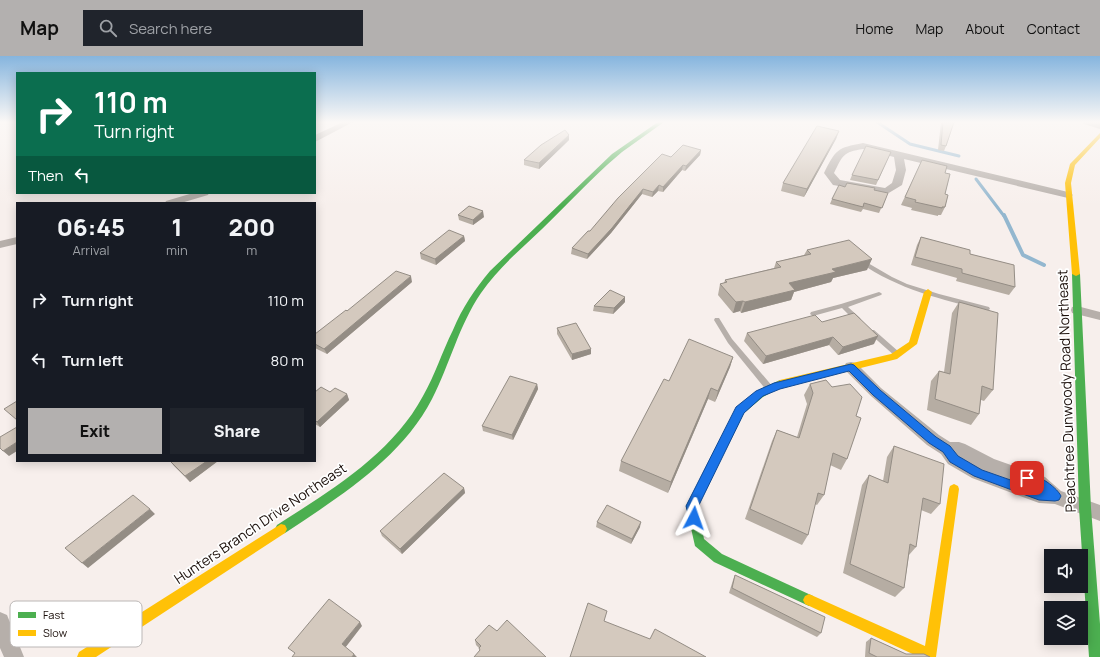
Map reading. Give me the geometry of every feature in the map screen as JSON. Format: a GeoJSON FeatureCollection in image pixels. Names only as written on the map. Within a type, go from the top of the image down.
{"type":"FeatureCollection","features":[{"type":"Feature","properties":{"kind":"street","name":"Hunters Branch Drive Northeast"},"geometry":{"type":"LineString","coordinates":[[142,619],[320,503],[358,475],[394,442],[427,400],[464,313],[478,291],[494,271],[621,150]]}},
{"type":"Feature","properties":{"kind":"street"},"geometry":{"type":"LineString","coordinates":[[844,150],[836,159],[828,173],[837,183],[888,191],[898,185],[901,170],[898,155]]}},
{"type":"Feature","properties":{"kind":"street"},"geometry":{"type":"LineString","coordinates":[[879,150],[1068,195]]}},
{"type":"Feature","properties":{"kind":"street","name":"Peachtree Dunwoody Road Northeast"},"geometry":{"type":"LineString","coordinates":[[1086,150],[1072,165],[1069,175],[1068,195],[1076,272],[1077,310],[1093,510],[1096,657]]}},
{"type":"Feature","properties":{"kind":"street"},"geometry":{"type":"LineString","coordinates":[[173,202],[201,194]]}},
{"type":"Feature","properties":{"kind":"street"},"geometry":{"type":"LineString","coordinates":[[0,245],[16,240]]}},
{"type":"Feature","properties":{"kind":"street"},"geometry":{"type":"LineString","coordinates":[[928,292],[913,344],[897,355],[777,386],[760,394],[740,410],[692,506],[699,542],[718,558],[930,655],[954,489]]}},
{"type":"Feature","properties":{"kind":"street"},"geometry":{"type":"LineString","coordinates":[[1077,310],[1100,316]]}},
{"type":"Feature","properties":{"kind":"street"},"geometry":{"type":"LineString","coordinates":[[851,367],[876,392],[933,440],[1003,470],[1039,482],[1055,496]]}},
{"type":"Feature","properties":{"kind":"street"},"geometry":{"type":"LineString","coordinates":[[953,449],[954,459],[978,473],[1039,495],[1055,496],[1093,510]]}},
{"type":"Feature","properties":{"kind":"street"},"geometry":{"type":"LineString","coordinates":[[0,622],[14,657]]}},
{"type":"Feature","properties":{"kind":"street","name":"Hunters Branch Drive Northeast"},"geometry":{"type":"LineString","coordinates":[[84,657],[99,647]]}},
{"type":"Feature","properties":{"kind":"lane"},"geometry":{"type":"LineString","coordinates":[[854,255],[882,276],[905,286],[987,309]]}},
{"type":"Feature","properties":{"kind":"lane"},"geometry":{"type":"LineString","coordinates":[[813,314],[879,294]]}},
{"type":"Feature","properties":{"kind":"lane"},"geometry":{"type":"LineString","coordinates":[[843,306],[897,355]]}},
{"type":"Feature","properties":{"kind":"lane"},"geometry":{"type":"LineString","coordinates":[[717,320],[730,341],[770,389]]}},
{"type":"Feature","properties":{"kind":"building"},"geometry":{"type":"Polygon","coordinates":[[[535,150],[553,150],[539,163],[524,160],[535,150]]]}},
{"type":"Feature","properties":{"kind":"building"},"geometry":{"type":"Polygon","coordinates":[[[678,150],[701,150],[686,166],[683,165],[663,187],[659,185],[653,192],[643,189],[612,228],[588,254],[572,248],[588,231],[590,231],[618,198],[662,154],[671,157],[678,150]]]}},
{"type":"Feature","properties":{"kind":"building"},"geometry":{"type":"Polygon","coordinates":[[[803,150],[828,150],[807,189],[783,183],[803,150]]]}},
{"type":"Feature","properties":{"kind":"building"},"geometry":{"type":"Polygon","coordinates":[[[864,150],[883,150],[891,152],[878,180],[852,175],[864,150]]]}},
{"type":"Feature","properties":{"kind":"building"},"geometry":{"type":"Polygon","coordinates":[[[922,160],[947,166],[945,173],[950,174],[945,194],[948,195],[945,207],[942,208],[915,202],[916,200],[905,197],[922,160]]]}},
{"type":"Feature","properties":{"kind":"building"},"geometry":{"type":"Polygon","coordinates":[[[847,183],[875,188],[874,190],[888,193],[882,208],[864,203],[863,207],[832,199],[839,185],[845,187],[847,183]]]}},
{"type":"Feature","properties":{"kind":"building"},"geometry":{"type":"Polygon","coordinates":[[[469,206],[483,211],[473,220],[458,215],[469,206]]]}},
{"type":"Feature","properties":{"kind":"building"},"geometry":{"type":"Polygon","coordinates":[[[449,230],[464,236],[435,259],[420,253],[449,230]]]}},
{"type":"Feature","properties":{"kind":"building"},"geometry":{"type":"Polygon","coordinates":[[[921,237],[970,250],[970,254],[1014,265],[1015,287],[962,273],[962,269],[915,257],[921,237]]]}},
{"type":"Feature","properties":{"kind":"building"},"geometry":{"type":"Polygon","coordinates":[[[849,240],[872,259],[832,269],[836,272],[789,283],[795,290],[745,302],[736,302],[720,284],[727,282],[725,280],[781,267],[776,262],[811,254],[807,250],[849,240]]]}},
{"type":"Feature","properties":{"kind":"building"},"geometry":{"type":"Polygon","coordinates":[[[396,271],[411,276],[324,349],[316,345],[316,333],[346,310],[347,311],[396,271]]]}},
{"type":"Feature","properties":{"kind":"building"},"geometry":{"type":"Polygon","coordinates":[[[610,290],[625,297],[614,308],[594,306],[610,290]]]}},
{"type":"Feature","properties":{"kind":"building"},"geometry":{"type":"Polygon","coordinates":[[[959,302],[998,313],[993,390],[982,386],[979,414],[935,399],[939,371],[950,374],[959,302]]]}},
{"type":"Feature","properties":{"kind":"building"},"geometry":{"type":"Polygon","coordinates":[[[854,313],[878,336],[843,347],[833,337],[766,356],[747,333],[815,315],[822,322],[854,313]]]}},
{"type":"Feature","properties":{"kind":"building"},"geometry":{"type":"Polygon","coordinates":[[[576,323],[591,349],[572,354],[557,328],[576,323]]]}},
{"type":"Feature","properties":{"kind":"building"},"geometry":{"type":"Polygon","coordinates":[[[689,339],[733,357],[718,391],[711,388],[671,482],[621,461],[664,379],[669,381],[689,339]]]}},
{"type":"Feature","properties":{"kind":"building"},"geometry":{"type":"Polygon","coordinates":[[[510,376],[537,384],[512,435],[482,426],[510,376]]]}},
{"type":"Feature","properties":{"kind":"building"},"geometry":{"type":"Polygon","coordinates":[[[826,380],[832,387],[850,384],[862,397],[856,416],[861,418],[847,459],[833,453],[824,495],[818,493],[808,535],[750,509],[777,430],[799,438],[813,393],[810,384],[826,380]]]}},
{"type":"Feature","properties":{"kind":"building"},"geometry":{"type":"Polygon","coordinates":[[[321,387],[330,392],[335,388],[347,394],[317,422],[316,391],[321,387]]]}},
{"type":"Feature","properties":{"kind":"building"},"geometry":{"type":"Polygon","coordinates":[[[16,402],[16,419],[4,409],[16,402]]]}},
{"type":"Feature","properties":{"kind":"building"},"geometry":{"type":"Polygon","coordinates":[[[16,428],[16,443],[3,451],[0,448],[0,437],[16,428]]]}},
{"type":"Feature","properties":{"kind":"building"},"geometry":{"type":"Polygon","coordinates":[[[894,446],[944,464],[940,504],[923,498],[916,547],[910,544],[904,588],[850,564],[869,475],[888,483],[894,446]]]}},
{"type":"Feature","properties":{"kind":"building"},"geometry":{"type":"Polygon","coordinates":[[[171,462],[206,462],[185,476],[171,462]]]}},
{"type":"Feature","properties":{"kind":"building"},"geometry":{"type":"Polygon","coordinates":[[[444,473],[464,488],[400,549],[380,531],[444,473]]]}},
{"type":"Feature","properties":{"kind":"building"},"geometry":{"type":"Polygon","coordinates":[[[133,495],[150,509],[82,563],[65,548],[133,495]]]}},
{"type":"Feature","properties":{"kind":"building"},"geometry":{"type":"Polygon","coordinates":[[[607,505],[641,522],[632,539],[597,522],[607,505]]]}},
{"type":"Feature","properties":{"kind":"building"},"geometry":{"type":"Polygon","coordinates":[[[735,575],[825,617],[821,633],[732,588],[735,575]]]}},
{"type":"Feature","properties":{"kind":"building"},"geometry":{"type":"Polygon","coordinates":[[[329,599],[360,622],[342,644],[354,654],[352,657],[292,657],[295,653],[288,648],[329,599]]]}},
{"type":"Feature","properties":{"kind":"building"},"geometry":{"type":"Polygon","coordinates":[[[588,603],[607,611],[604,621],[650,639],[655,629],[706,657],[570,657],[588,603]]]}},
{"type":"Feature","properties":{"kind":"building"},"geometry":{"type":"Polygon","coordinates":[[[507,620],[546,657],[474,657],[480,650],[479,648],[481,646],[475,640],[489,625],[497,631],[507,620]]]}},
{"type":"Feature","properties":{"kind":"building"},"geometry":{"type":"Polygon","coordinates":[[[871,638],[906,654],[924,654],[930,657],[877,657],[869,653],[871,638]]]}},
{"type":"Feature","properties":{"kind":"waterway"},"geometry":{"type":"LineString","coordinates":[[935,150],[959,156]]}},
{"type":"Feature","properties":{"kind":"waterway"},"geometry":{"type":"LineString","coordinates":[[976,179],[1004,216]]}},
{"type":"Feature","properties":{"kind":"waterway"},"geometry":{"type":"LineString","coordinates":[[1004,215],[1023,255],[1044,265]]}},
{"type":"Feature","properties":{"kind":"traffic: fast"},"geometry":{"type":"LineString","coordinates":[[281,529],[362,472],[399,438],[427,399],[463,317],[479,290],[508,257],[620,150]]}},
{"type":"Feature","properties":{"kind":"traffic: fast"},"geometry":{"type":"LineString","coordinates":[[1076,274],[1085,508],[1096,657]]}},
{"type":"Feature","properties":{"kind":"traffic: fast"},"geometry":{"type":"LineString","coordinates":[[780,384],[760,394],[740,410],[692,506],[699,542],[718,558],[809,600]]}},
{"type":"Feature","properties":{"kind":"traffic: slow"},"geometry":{"type":"LineString","coordinates":[[1076,274],[1068,183],[1072,165],[1086,150]]}},
{"type":"Feature","properties":{"kind":"traffic: slow"},"geometry":{"type":"LineString","coordinates":[[780,384],[894,357],[913,344],[928,292]]}},
{"type":"Feature","properties":{"kind":"traffic: slow"},"geometry":{"type":"LineString","coordinates":[[809,600],[930,655],[954,489]]}},
{"type":"Feature","properties":{"kind":"traffic: slow"},"geometry":{"type":"LineString","coordinates":[[142,619],[281,529]]}},
{"type":"Feature","properties":{"kind":"traffic: slow"},"geometry":{"type":"LineString","coordinates":[[84,657],[99,647]]}},
{"type":"Feature","properties":{"kind":"route"},"geometry":{"type":"LineString","coordinates":[[694,518],[692,506],[740,410],[760,394],[777,386],[851,367],[876,392],[933,440],[947,449],[954,459],[978,473],[1039,495],[1055,496],[1039,482],[1027,478]]}}]}
